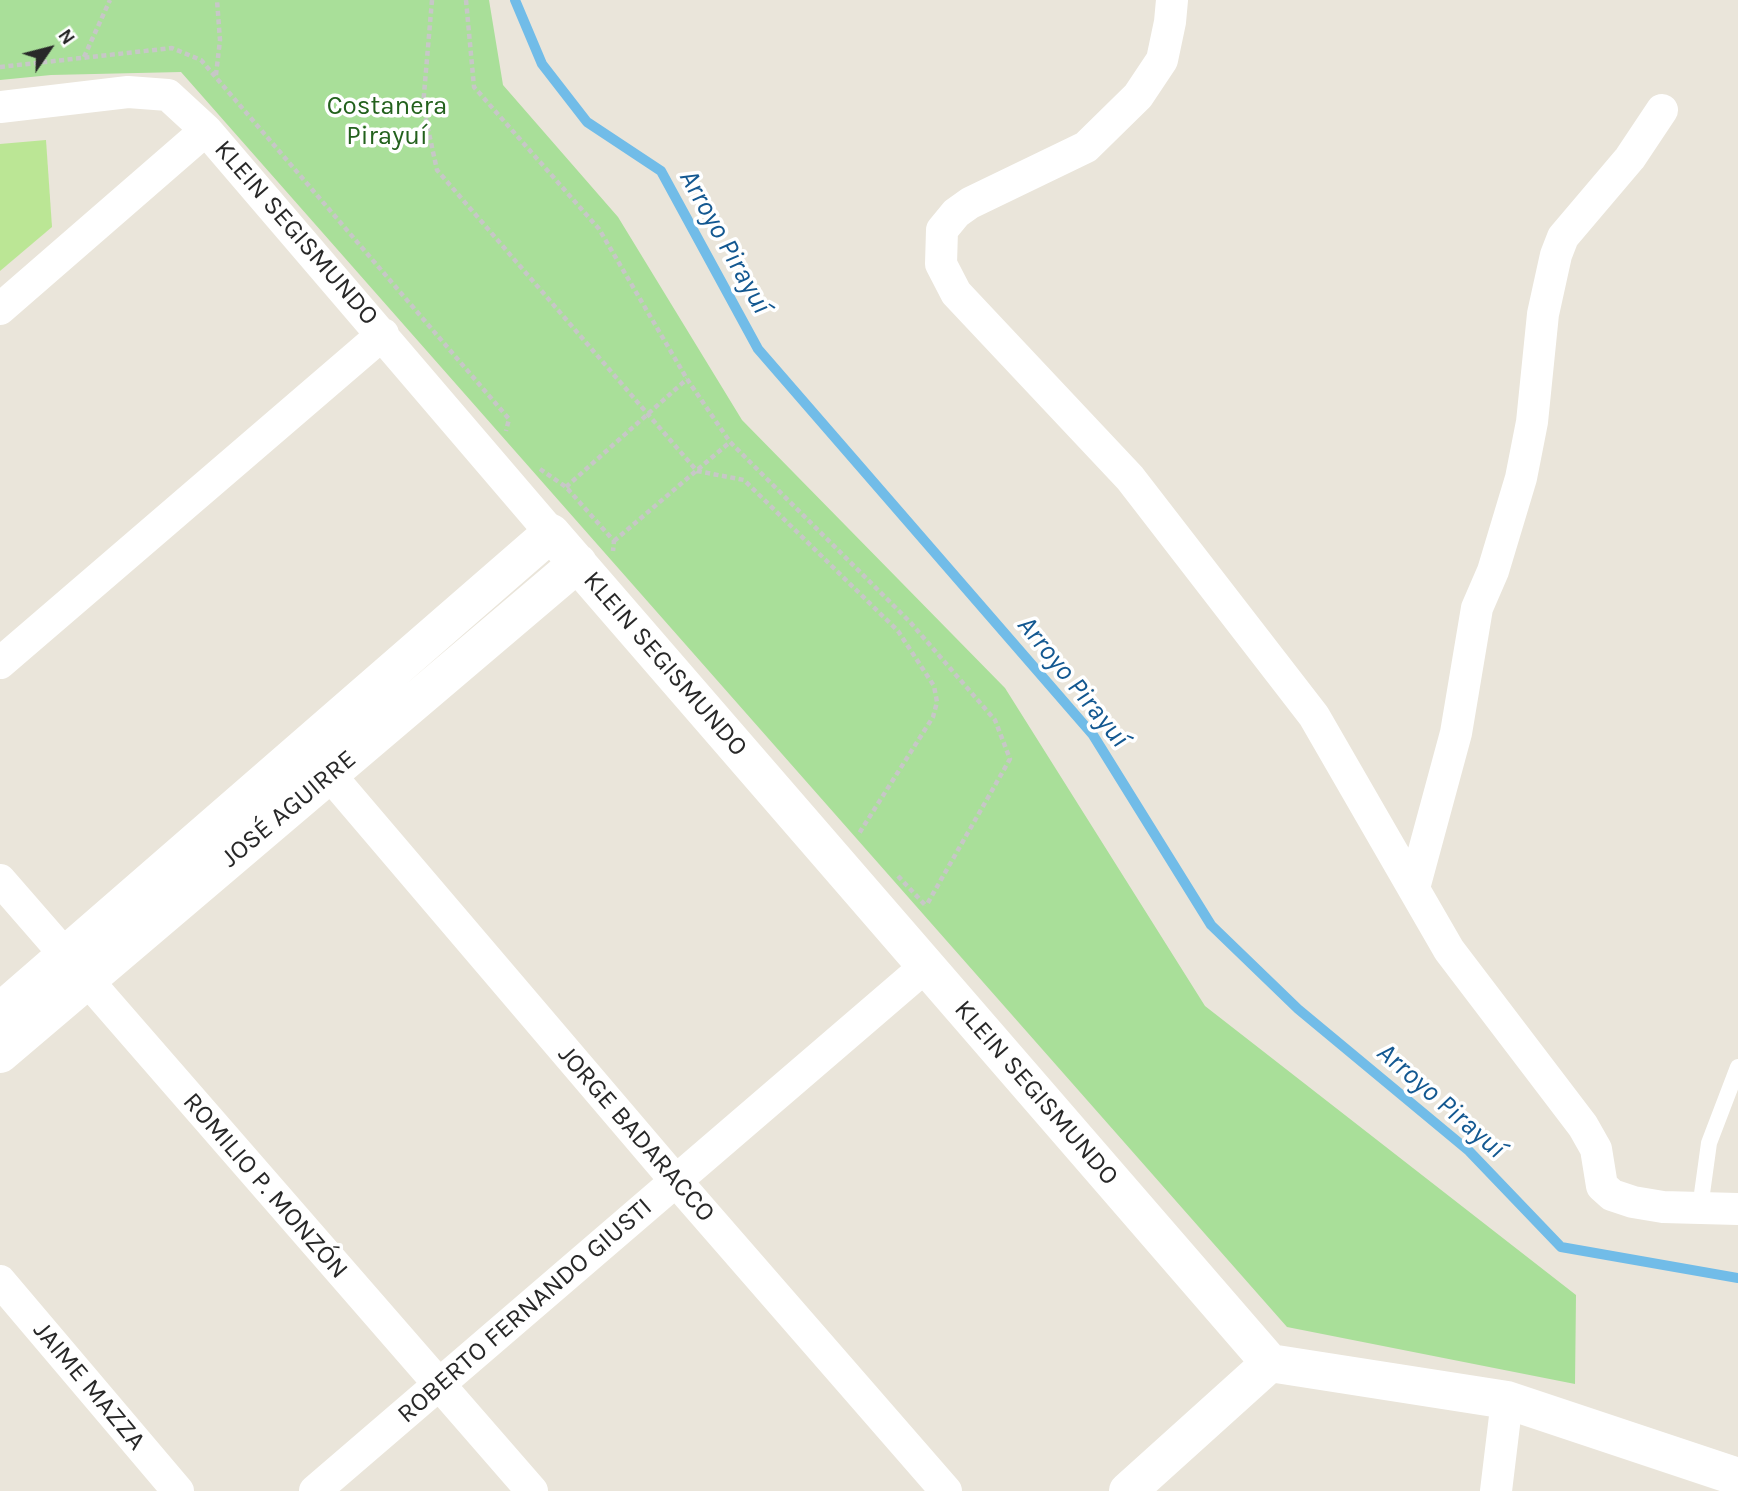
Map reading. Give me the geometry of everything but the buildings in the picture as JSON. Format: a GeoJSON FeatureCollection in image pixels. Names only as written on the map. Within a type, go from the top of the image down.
{"type":"FeatureCollection","features":[{"type":"Feature","properties":{"kind":"street"},"geometry":{"type":"LineString","coordinates":[[1172,0],[1162,60],[1138,96],[1086,147],[970,203],[956,213],[942,230],[941,264],[956,293],[1137,487],[1314,716],[1449,950],[1583,1126],[1596,1149],[1602,1186],[1612,1195],[1633,1202],[1663,1207],[1738,1209]]}},
{"type":"Feature","properties":{"kind":"street","name":"KLEIN SEGISMUNDO"},"geometry":{"type":"LineString","coordinates":[[0,107],[128,92],[169,95],[206,130],[1270,1363]]}},
{"type":"Feature","properties":{"kind":"street"},"geometry":{"type":"LineString","coordinates":[[1414,888],[1456,733],[1477,608],[1493,571],[1521,478],[1532,422],[1543,314],[1556,256],[1563,237],[1630,158],[1662,110]]}},
{"type":"Feature","properties":{"kind":"street"},"geometry":{"type":"LineString","coordinates":[[0,309],[206,130]]}},
{"type":"Feature","properties":{"kind":"street"},"geometry":{"type":"LineString","coordinates":[[0,663],[383,334]]}},
{"type":"Feature","properties":{"kind":"street","name":"JOSÉ AGUIRRE"},"geometry":{"type":"LineString","coordinates":[[0,1054],[77,968],[551,533]]}},
{"type":"Feature","properties":{"kind":"street","name":"JOSÉ AGUIRRE"},"geometry":{"type":"LineString","coordinates":[[0,1012],[77,968],[329,774],[578,563]]}},
{"type":"Feature","properties":{"kind":"street","name":"JORGE BADARACCO"},"geometry":{"type":"LineString","coordinates":[[329,774],[676,1181],[946,1491]]}},
{"type":"Feature","properties":{"kind":"street","name":"ROMILIO P. MONZÓN"},"geometry":{"type":"LineString","coordinates":[[0,880],[531,1491]]}},
{"type":"Feature","properties":{"kind":"street","name":"ROBERTO FERNANDO GIUSTI"},"geometry":{"type":"LineString","coordinates":[[315,1491],[926,967]]}},
{"type":"Feature","properties":{"kind":"street","name":"JAIME MAZZA"},"geometry":{"type":"LineString","coordinates":[[0,1280],[178,1491]]}},
{"type":"Feature","properties":{"kind":"street"},"geometry":{"type":"LineString","coordinates":[[1129,1491],[1270,1363],[1507,1400],[1718,1478]]}},
{"type":"Feature","properties":{"kind":"street"},"geometry":{"type":"LineString","coordinates":[[1496,1491],[1507,1400]]}},
{"type":"Feature","properties":{"kind":"lane"},"geometry":{"type":"LineString","coordinates":[[1700,1208],[1709,1143],[1738,1067]]}},
{"type":"Feature","properties":{"kind":"path"},"geometry":{"type":"LineString","coordinates":[[83,57],[110,0]]}},
{"type":"Feature","properties":{"kind":"path"},"geometry":{"type":"LineString","coordinates":[[215,75],[220,40],[218,0]]}},
{"type":"Feature","properties":{"kind":"path"},"geometry":{"type":"LineString","coordinates":[[432,0],[423,106],[437,170],[697,471],[744,480],[898,631],[934,686],[937,702],[933,717],[860,833],[850,843]]}},
{"type":"Feature","properties":{"kind":"path"},"geometry":{"type":"LineString","coordinates":[[466,0],[474,88],[599,229],[687,379],[730,442],[910,622],[995,720],[1010,759],[921,914]]}},
{"type":"Feature","properties":{"kind":"path"},"geometry":{"type":"LineString","coordinates":[[566,487],[687,379]]}},
{"type":"Feature","properties":{"kind":"path"},"geometry":{"type":"LineString","coordinates":[[614,541],[730,442]]}},
{"type":"Feature","properties":{"kind":"green space","name":"Costanera Pirayuí"},"geometry":{"type":"Polygon","coordinates":[[[0,0],[489,0],[503,85],[618,217],[742,420],[1005,688],[1205,1006],[1576,1295],[1575,1384],[1287,1327],[181,72],[51,75],[0,80],[0,0]]]}},
{"type":"Feature","properties":{"kind":"green space"},"geometry":{"type":"Polygon","coordinates":[[[46,140],[52,227],[0,271],[0,144],[46,140]]]}},
{"type":"Feature","properties":{"kind":"waterway","name":"Arroyo Pirayuí"},"geometry":{"type":"LineString","coordinates":[[515,0],[542,64],[587,122],[661,171],[758,349],[1093,735],[1211,925],[1298,1009],[1469,1151],[1561,1247],[1738,1278]]}}]}
